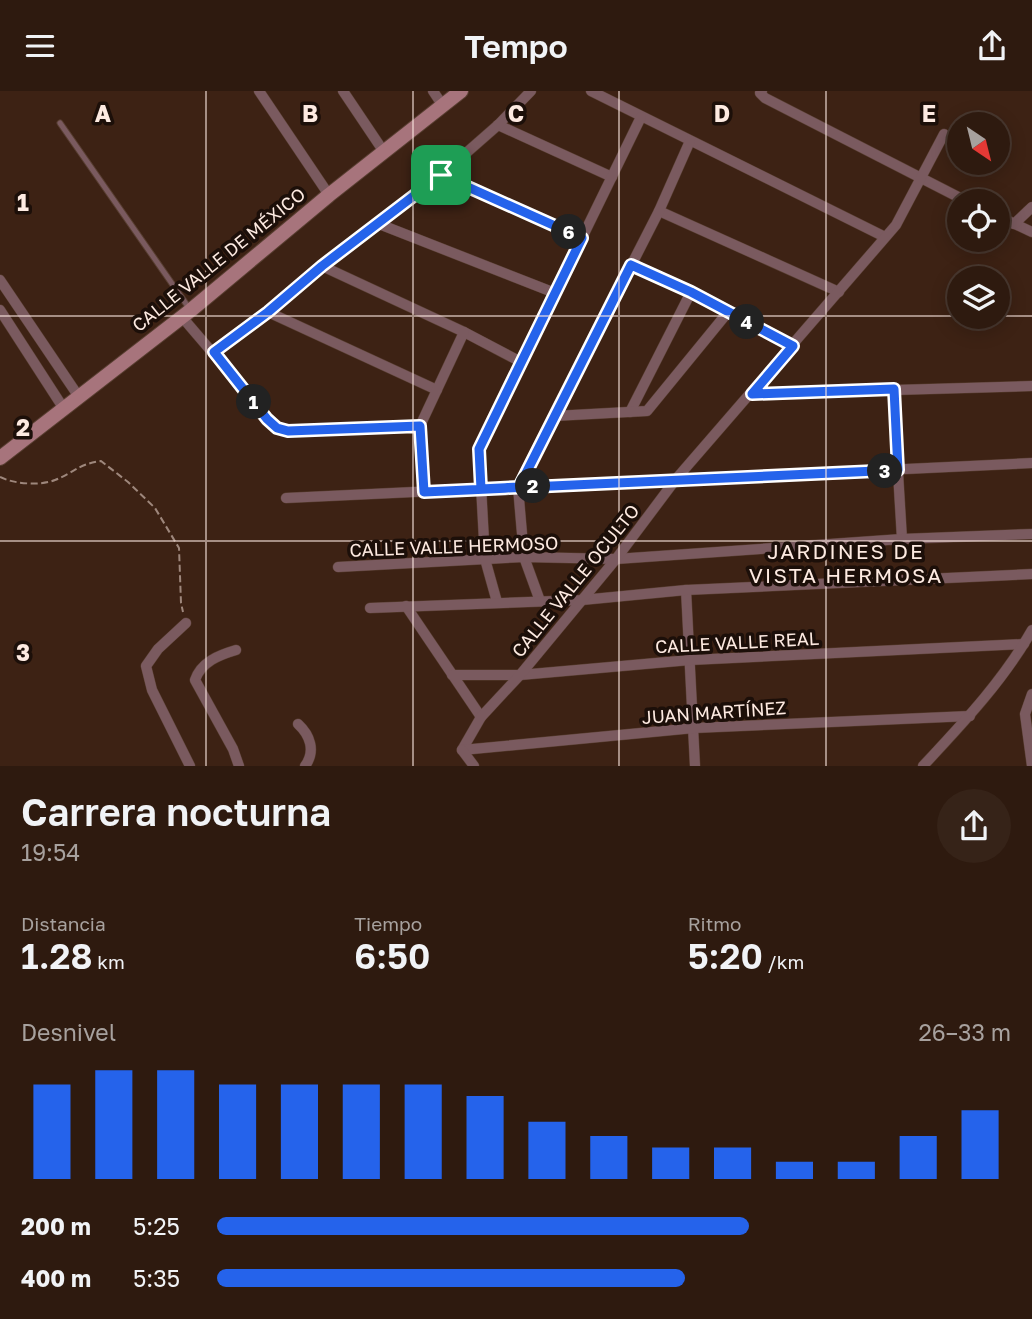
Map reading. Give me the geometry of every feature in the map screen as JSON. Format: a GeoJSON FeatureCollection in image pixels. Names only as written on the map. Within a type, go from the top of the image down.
{"type":"FeatureCollection","features":[{"type":"Feature","properties":{"kind":"street"},"geometry":{"type":"LineString","coordinates":[[260,91],[328,195]]}},
{"type":"Feature","properties":{"kind":"street"},"geometry":{"type":"LineString","coordinates":[[343,91],[383,152]]}},
{"type":"Feature","properties":{"kind":"street"},"geometry":{"type":"LineString","coordinates":[[433,91],[443,106]]}},
{"type":"Feature","properties":{"kind":"street","name":"CALLE VALLE DE MÉXICO"},"geometry":{"type":"LineString","coordinates":[[0,458],[186,314],[328,195],[461,91]]}},
{"type":"Feature","properties":{"kind":"street"},"geometry":{"type":"LineString","coordinates":[[214,352],[441,175],[498,125],[531,91]]}},
{"type":"Feature","properties":{"kind":"street"},"geometry":{"type":"LineString","coordinates":[[591,91],[885,237]]}},
{"type":"Feature","properties":{"kind":"street"},"geometry":{"type":"LineString","coordinates":[[762,91],[760,93],[765,98],[947,192]]}},
{"type":"Feature","properties":{"kind":"street"},"geometry":{"type":"LineString","coordinates":[[497,602],[485,559],[479,449],[641,117]]}},
{"type":"Feature","properties":{"kind":"street"},"geometry":{"type":"LineString","coordinates":[[498,125],[612,177]]}},
{"type":"Feature","properties":{"kind":"street","name":"CALLE VALLE OCULTO"},"geometry":{"type":"LineString","coordinates":[[462,750],[481,717],[520,675],[616,559],[676,479],[896,225],[944,134]]}},
{"type":"Feature","properties":{"kind":"street"},"geometry":{"type":"LineString","coordinates":[[540,601],[524,557],[519,487],[659,211],[690,141]]}},
{"type":"Feature","properties":{"kind":"street"},"geometry":{"type":"LineString","coordinates":[[441,175],[582,238]]}},
{"type":"Feature","properties":{"kind":"street"},"geometry":{"type":"LineString","coordinates":[[1014,224],[1032,207]]}},
{"type":"Feature","properties":{"kind":"street"},"geometry":{"type":"LineString","coordinates":[[659,211],[839,292]]}},
{"type":"Feature","properties":{"kind":"street"},"geometry":{"type":"LineString","coordinates":[[1010,222],[1032,232]]}},
{"type":"Feature","properties":{"kind":"street"},"geometry":{"type":"LineString","coordinates":[[379,224],[555,293]]}},
{"type":"Feature","properties":{"kind":"street"},"geometry":{"type":"LineString","coordinates":[[631,265],[691,292],[793,346]]}},
{"type":"Feature","properties":{"kind":"street"},"geometry":{"type":"LineString","coordinates":[[322,266],[522,362]]}},
{"type":"Feature","properties":{"kind":"street"},"geometry":{"type":"LineString","coordinates":[[0,280],[79,397]]}},
{"type":"Feature","properties":{"kind":"street"},"geometry":{"type":"LineString","coordinates":[[630,412],[691,292]]}},
{"type":"Feature","properties":{"kind":"street"},"geometry":{"type":"LineString","coordinates":[[0,310],[64,409]]}},
{"type":"Feature","properties":{"kind":"street"},"geometry":{"type":"LineString","coordinates":[[268,312],[437,390]]}},
{"type":"Feature","properties":{"kind":"street"},"geometry":{"type":"LineString","coordinates":[[554,415],[647,411],[729,312]]}},
{"type":"Feature","properties":{"kind":"street"},"geometry":{"type":"LineString","coordinates":[[186,314],[267,419],[277,428],[288,431],[420,426]]}},
{"type":"Feature","properties":{"kind":"street"},"geometry":{"type":"LineString","coordinates":[[424,492],[420,426],[464,332]]}},
{"type":"Feature","properties":{"kind":"street"},"geometry":{"type":"LineString","coordinates":[[752,394],[1032,386]]}},
{"type":"Feature","properties":{"kind":"street"},"geometry":{"type":"LineString","coordinates":[[894,389],[902,539]]}},
{"type":"Feature","properties":{"kind":"street"},"geometry":{"type":"LineString","coordinates":[[286,498],[1032,463]]}},
{"type":"Feature","properties":{"kind":"street","name":"CALLE VALLE HERMOSO"},"geometry":{"type":"LineString","coordinates":[[338,567],[524,557],[616,559],[902,539],[1032,534]]}},
{"type":"Feature","properties":{"kind":"street"},"geometry":{"type":"LineString","coordinates":[[370,608],[582,600],[686,590],[1032,574]]}},
{"type":"Feature","properties":{"kind":"street"},"geometry":{"type":"LineString","coordinates":[[686,590],[695,766]]}},
{"type":"Feature","properties":{"kind":"street"},"geometry":{"type":"LineString","coordinates":[[405,606],[481,717]]}},
{"type":"Feature","properties":{"kind":"street"},"geometry":{"type":"LineString","coordinates":[[186,623],[158,649],[146,666],[152,691],[190,766]]}},
{"type":"Feature","properties":{"kind":"street"},"geometry":{"type":"LineString","coordinates":[[923,766],[970,716],[1021,649],[1032,630]]}},
{"type":"Feature","properties":{"kind":"street","name":"CALLE VALLE REAL"},"geometry":{"type":"LineString","coordinates":[[452,675],[520,675],[690,660],[1021,649]]}},
{"type":"Feature","properties":{"kind":"street"},"geometry":{"type":"LineString","coordinates":[[236,650],[220,655],[199,670],[195,680],[233,749],[239,766]]}},
{"type":"Feature","properties":{"kind":"street"},"geometry":{"type":"LineString","coordinates":[[1032,694],[1026,715],[1032,766]]}},
{"type":"Feature","properties":{"kind":"street","name":"JUAN MARTÍNEZ"},"geometry":{"type":"LineString","coordinates":[[462,750],[694,728],[970,716]]}},
{"type":"Feature","properties":{"kind":"street"},"geometry":{"type":"LineString","coordinates":[[298,724],[308,733],[311,749],[305,766]]}},
{"type":"Feature","properties":{"kind":"street"},"geometry":{"type":"LineString","coordinates":[[462,750],[474,766]]}},
{"type":"Feature","properties":{"kind":"lane"},"geometry":{"type":"LineString","coordinates":[[60,123],[186,314]]}},
{"type":"Feature","properties":{"kind":"path"},"geometry":{"type":"LineString","coordinates":[[0,477],[12,483],[53,481],[85,463],[101,461],[119,475],[155,508],[179,548],[181,603],[186,623]]}},
{"type":"Feature","properties":{"kind":"district","name":"JARDINES DE VISTA HERMOSA"},"geometry":{"type":"Point","coordinates":[846,564]}},
{"type":"Feature","properties":{"kind":"route"},"geometry":{"type":"LineString","coordinates":[[441,175],[582,238],[479,449],[481,489],[519,487],[631,265],[691,292],[793,346],[752,394],[894,389],[898,470],[424,492],[420,426],[288,431],[277,428],[214,352],[441,175]]}}]}
